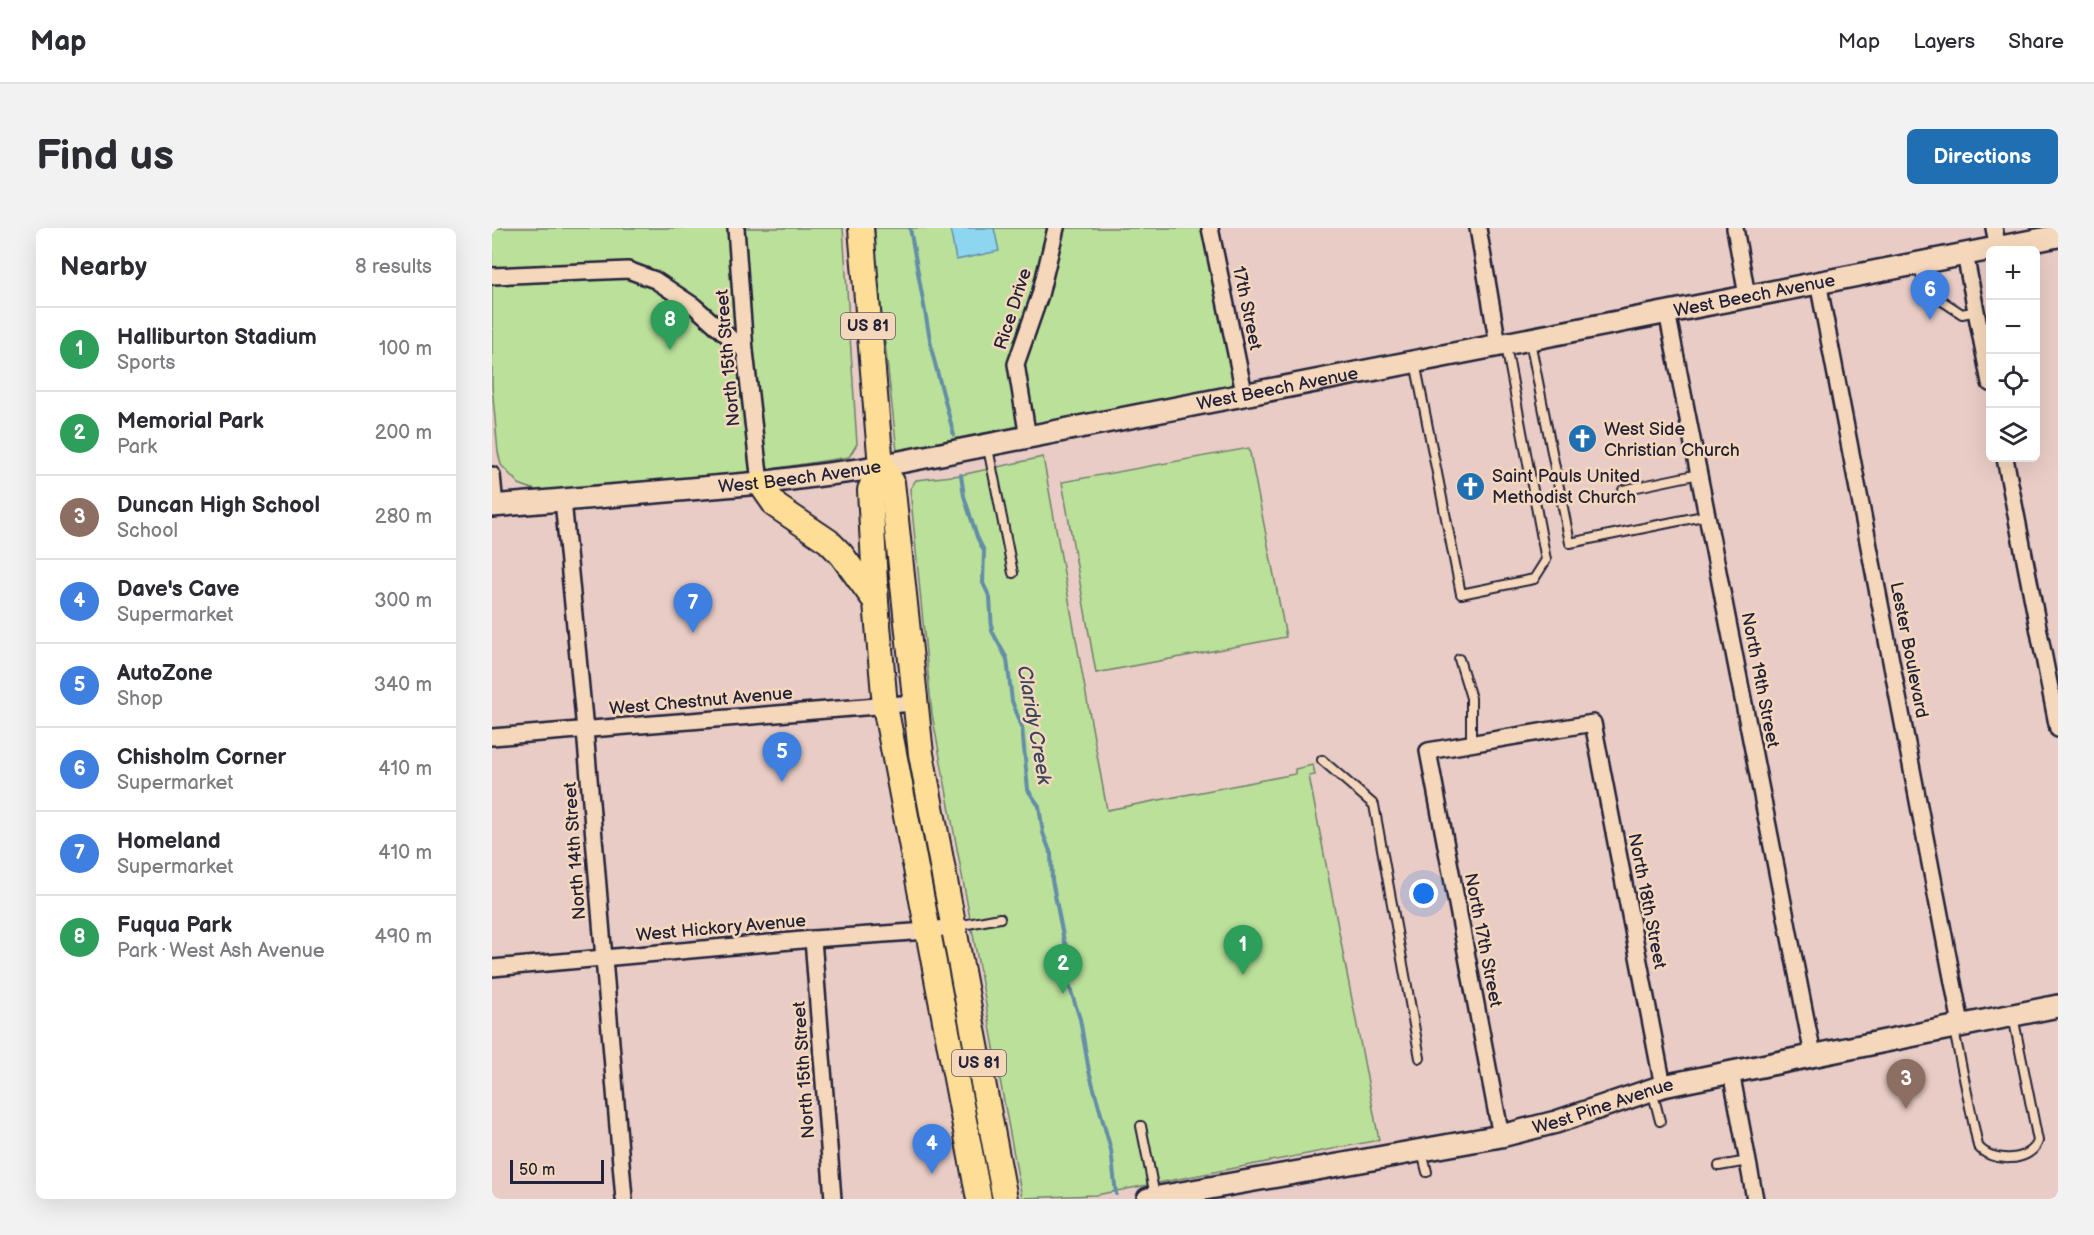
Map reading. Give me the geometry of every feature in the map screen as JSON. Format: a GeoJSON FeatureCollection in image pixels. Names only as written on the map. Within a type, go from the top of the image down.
{"type":"FeatureCollection","features":[{"type":"Feature","properties":{"kind":"main road","name":"US 81"},"geometry":{"type":"LineString","coordinates":[[861,228],[887,474],[921,754],[1005,1199]]}},
{"type":"Feature","properties":{"kind":"main road","name":"US 81"},"geometry":{"type":"LineString","coordinates":[[887,474],[870,490],[885,706],[979,1199]]}},
{"type":"Feature","properties":{"kind":"main road"},"geometry":{"type":"LineString","coordinates":[[760,483],[776,506],[828,541],[841,554],[876,602]]}},
{"type":"Feature","properties":{"kind":"street","name":"North 15th Street"},"geometry":{"type":"LineString","coordinates":[[736,228],[745,351],[760,483]]}},
{"type":"Feature","properties":{"kind":"street","name":"Rice Drive"},"geometry":{"type":"LineString","coordinates":[[1028,438],[1016,364],[1040,296],[1056,228]]}},
{"type":"Feature","properties":{"kind":"street","name":"17th Street"},"geometry":{"type":"LineString","coordinates":[[1210,228],[1245,397]]}},
{"type":"Feature","properties":{"kind":"street"},"geometry":{"type":"LineString","coordinates":[[1478,228],[1502,344]]}},
{"type":"Feature","properties":{"kind":"street"},"geometry":{"type":"LineString","coordinates":[[1734,228],[1747,296]]}},
{"type":"Feature","properties":{"kind":"street","name":"West Beech Avenue"},"geometry":{"type":"LineString","coordinates":[[493,506],[887,474],[988,446],[1965,254],[1996,238],[2058,236]]}},
{"type":"Feature","properties":{"kind":"street"},"geometry":{"type":"LineString","coordinates":[[1965,254],[1986,361]]}},
{"type":"Feature","properties":{"kind":"street"},"geometry":{"type":"LineString","coordinates":[[492,276],[628,270],[655,280],[694,306],[745,351]]}},
{"type":"Feature","properties":{"kind":"street","name":"Lester Boulevard"},"geometry":{"type":"LineString","coordinates":[[1818,282],[1957,1025]]}},
{"type":"Feature","properties":{"kind":"street","name":"North 19th Street"},"geometry":{"type":"LineString","coordinates":[[1667,312],[1813,1055]]}},
{"type":"Feature","properties":{"kind":"street"},"geometry":{"type":"LineString","coordinates":[[2006,462],[2058,729]]}},
{"type":"Feature","properties":{"kind":"street"},"geometry":{"type":"LineString","coordinates":[[492,475],[493,506]]}},
{"type":"Feature","properties":{"kind":"street","name":"North 14th Street"},"geometry":{"type":"LineString","coordinates":[[563,500],[585,730],[602,958],[624,1199]]}},
{"type":"Feature","properties":{"kind":"street","name":"West Chestnut Avenue"},"geometry":{"type":"LineString","coordinates":[[492,737],[914,703]]}},
{"type":"Feature","properties":{"kind":"street","name":"North 18th Street"},"geometry":{"type":"LineString","coordinates":[[1471,744],[1593,723],[1657,1087]]}},
{"type":"Feature","properties":{"kind":"street","name":"North 17th Street"},"geometry":{"type":"LineString","coordinates":[[1471,744],[1428,752],[1501,1136]]}},
{"type":"Feature","properties":{"kind":"street","name":"West Hickory Avenue"},"geometry":{"type":"LineString","coordinates":[[492,968],[927,931],[954,926]]}},
{"type":"Feature","properties":{"kind":"street","name":"North 15th Street"},"geometry":{"type":"LineString","coordinates":[[813,939],[832,1199]]}},
{"type":"Feature","properties":{"kind":"street","name":"West Pine Avenue"},"geometry":{"type":"LineString","coordinates":[[1152,1198],[1501,1136],[1556,1122],[1657,1087],[2058,1006]]}},
{"type":"Feature","properties":{"kind":"street"},"geometry":{"type":"LineString","coordinates":[[1731,1072],[1755,1199]]}},
{"type":"Feature","properties":{"kind":"lane"},"geometry":{"type":"LineString","coordinates":[[1919,262],[1924,289],[1962,314],[1977,311]]}},
{"type":"Feature","properties":{"kind":"lane"},"geometry":{"type":"LineString","coordinates":[[1530,339],[1570,543],[1708,515]]}},
{"type":"Feature","properties":{"kind":"lane"},"geometry":{"type":"LineString","coordinates":[[1415,361],[1461,594],[1534,579],[1546,560],[1502,344]]}},
{"type":"Feature","properties":{"kind":"lane"},"geometry":{"type":"LineString","coordinates":[[988,446],[1013,573]]}},
{"type":"Feature","properties":{"kind":"lane"},"geometry":{"type":"LineString","coordinates":[[1623,490],[1699,474]]}},
{"type":"Feature","properties":{"kind":"lane"},"geometry":{"type":"LineString","coordinates":[[1459,659],[1471,698],[1471,744]]}},
{"type":"Feature","properties":{"kind":"lane"},"geometry":{"type":"LineString","coordinates":[[1322,760],[1374,805],[1420,1058]]}},
{"type":"Feature","properties":{"kind":"lane"},"geometry":{"type":"LineString","coordinates":[[954,926],[1000,918]]}},
{"type":"Feature","properties":{"kind":"lane"},"geometry":{"type":"LineString","coordinates":[[1957,1025],[1978,1146],[1991,1158],[2008,1158],[2029,1153],[2036,1148],[2038,1141],[2013,1015]]}},
{"type":"Feature","properties":{"kind":"lane"},"geometry":{"type":"LineString","coordinates":[[1657,1087],[1660,1121]]}},
{"type":"Feature","properties":{"kind":"lane"},"geometry":{"type":"LineString","coordinates":[[1141,1126],[1152,1198]]}},
{"type":"Feature","properties":{"kind":"lane"},"geometry":{"type":"LineString","coordinates":[[1422,1150],[1427,1172]]}},
{"type":"Feature","properties":{"kind":"lane"},"geometry":{"type":"LineString","coordinates":[[1719,1166],[1748,1161]]}},
{"type":"Feature","properties":{"kind":"green space"},"geometry":{"type":"Polygon","coordinates":[[[492,228],[843,228],[857,444],[849,457],[738,474],[633,486],[540,492],[519,484],[501,465],[498,452],[492,386],[492,228]]]}},
{"type":"Feature","properties":{"kind":"green space"},"geometry":{"type":"Polygon","coordinates":[[[875,228],[1203,228],[1236,387],[897,451],[876,262],[875,228]]]}},
{"type":"Feature","properties":{"kind":"green space"},"geometry":{"type":"Polygon","coordinates":[[[1249,448],[1286,637],[1096,673],[1062,482],[1249,448]]]}},
{"type":"Feature","properties":{"kind":"green space"},"geometry":{"type":"Polygon","coordinates":[[[1043,457],[1107,810],[1295,774],[1295,769],[1313,765],[1315,775],[1309,776],[1379,1140],[1096,1195],[1022,1198],[932,714],[910,489],[916,480],[961,475],[1043,457]]]}},
{"type":"Feature","properties":{"kind":"water"},"geometry":{"type":"Polygon","coordinates":[[[950,228],[994,228],[999,251],[956,260],[950,228]]]}},
{"type":"Feature","properties":{"kind":"waterway","name":"Claridy Creek"},"geometry":{"type":"LineString","coordinates":[[910,228],[933,356],[954,435]]}},
{"type":"Feature","properties":{"kind":"waterway","name":"Claridy Creek"},"geometry":{"type":"LineString","coordinates":[[961,475],[964,496],[984,551],[983,583],[990,598],[992,631],[1007,659],[1012,701],[1022,727],[1028,790],[1039,806],[1043,833],[1051,854],[1052,880],[1064,941],[1068,949],[1069,985],[1080,1019],[1089,1071],[1111,1150],[1116,1194]]}},
{"type":"Feature","properties":{"kind":"place","name":"Chisholm Corner"},"geometry":{"type":"Point","coordinates":[1930,320]}},
{"type":"Feature","properties":{"kind":"place","name":"Fuqua Park"},"geometry":{"type":"Point","coordinates":[670,350]}},
{"type":"Feature","properties":{"kind":"place","name":"West Side Christian Church"},"geometry":{"type":"Point","coordinates":[1583,439]}},
{"type":"Feature","properties":{"kind":"place","name":"Saint Pauls United Methodist Church"},"geometry":{"type":"Point","coordinates":[1471,486]}},
{"type":"Feature","properties":{"kind":"place","name":"Homeland"},"geometry":{"type":"Point","coordinates":[693,633]}},
{"type":"Feature","properties":{"kind":"place","name":"AutoZone"},"geometry":{"type":"Point","coordinates":[782,782]}},
{"type":"Feature","properties":{"kind":"place","name":"Halliburton Stadium"},"geometry":{"type":"Point","coordinates":[1243,975]}},
{"type":"Feature","properties":{"kind":"place","name":"Memorial Park"},"geometry":{"type":"Point","coordinates":[1063,994]}},
{"type":"Feature","properties":{"kind":"place","name":"Duncan High School"},"geometry":{"type":"Point","coordinates":[1906,1109]}},
{"type":"Feature","properties":{"kind":"place","name":"Dave's Cave"},"geometry":{"type":"Point","coordinates":[932,1174]}}]}
